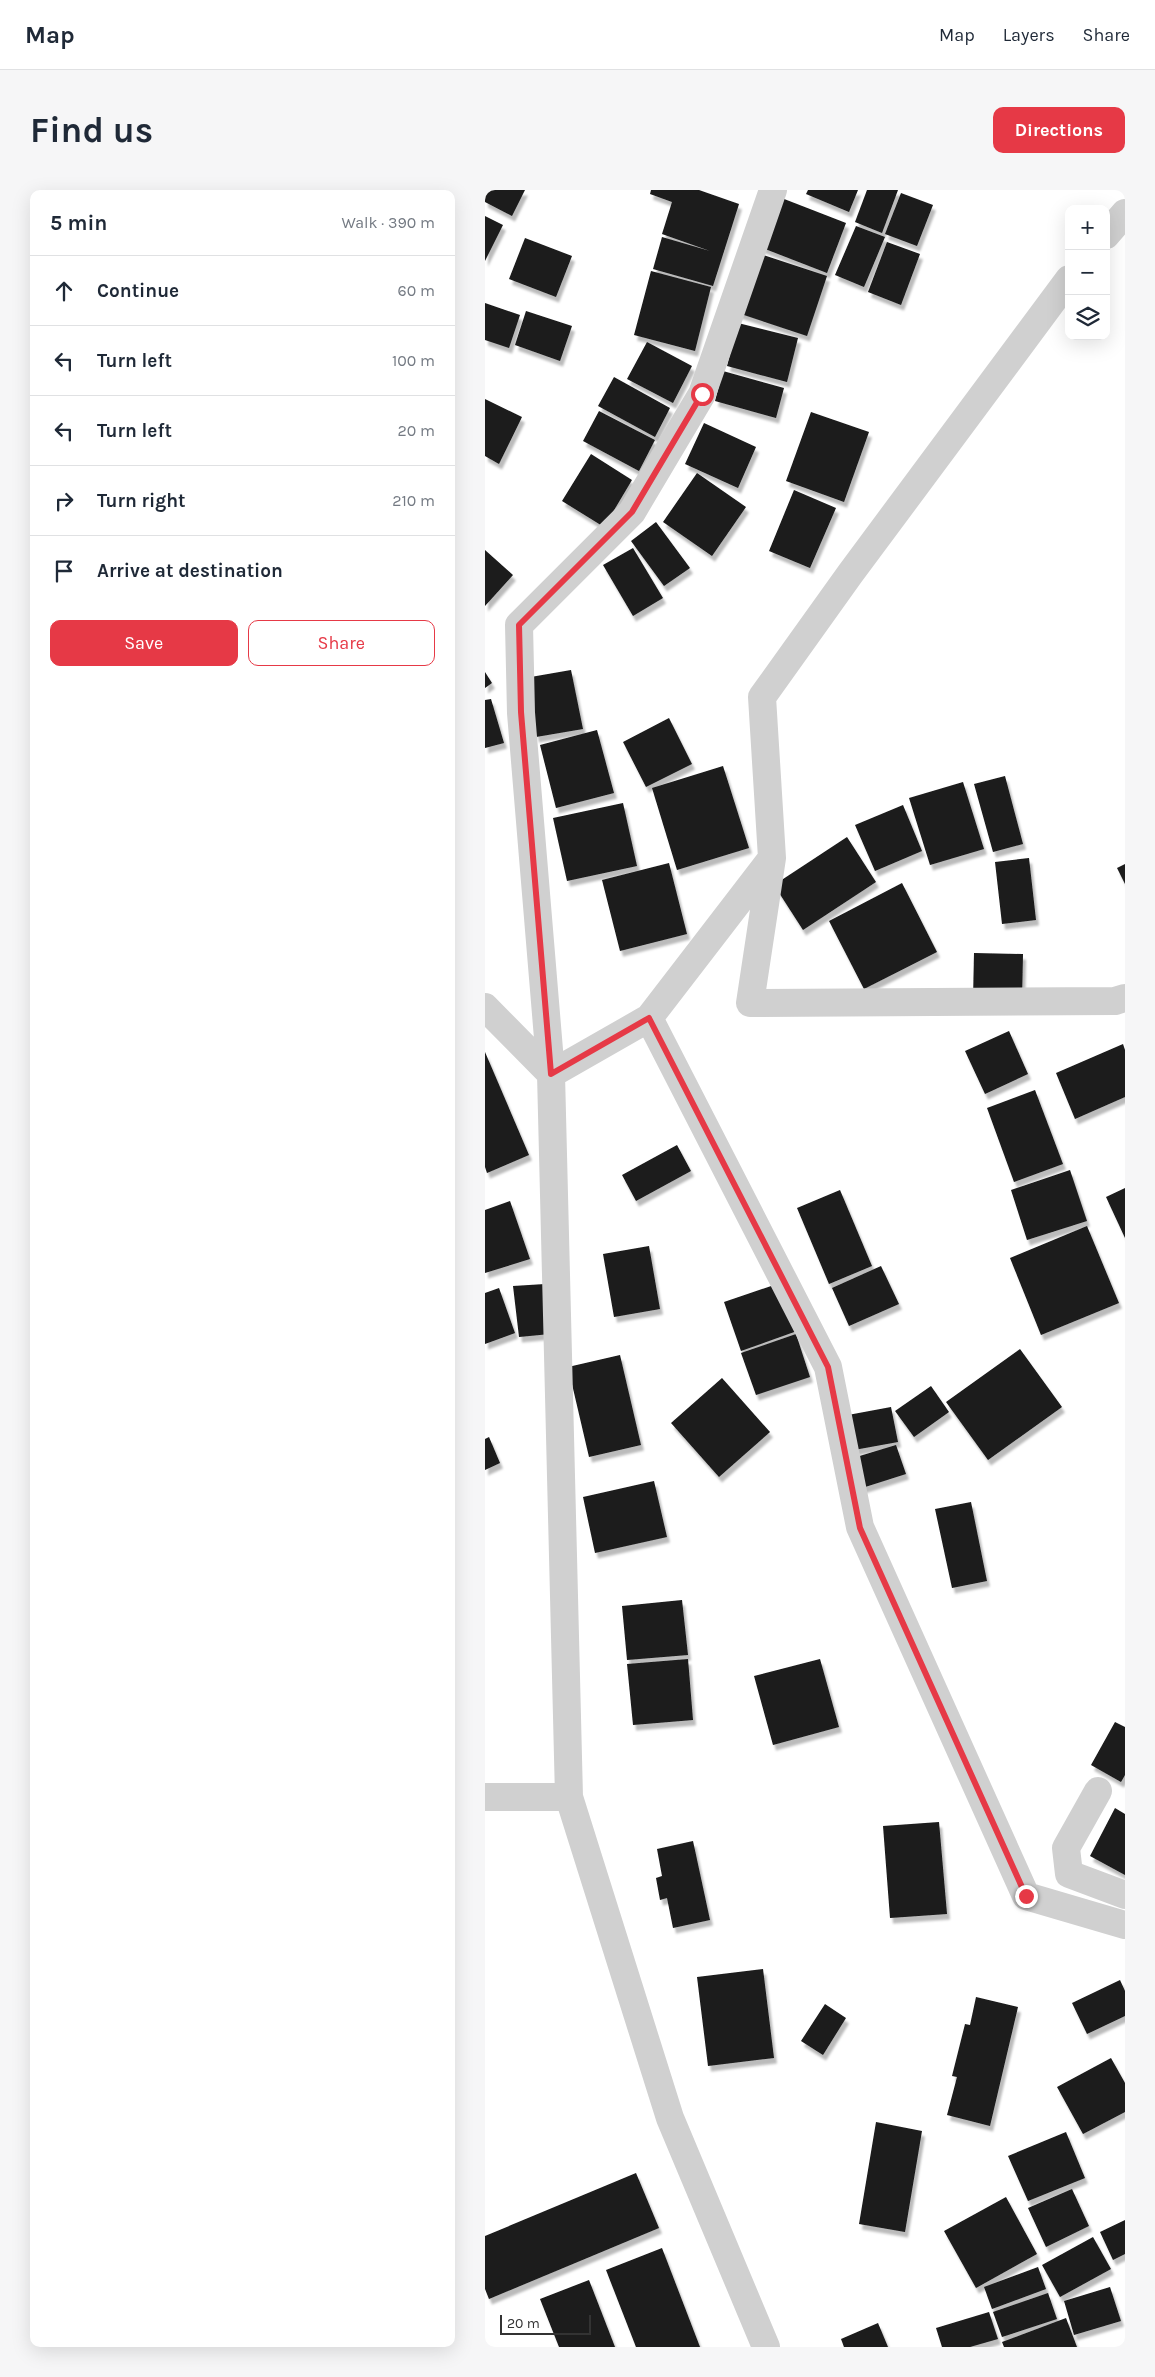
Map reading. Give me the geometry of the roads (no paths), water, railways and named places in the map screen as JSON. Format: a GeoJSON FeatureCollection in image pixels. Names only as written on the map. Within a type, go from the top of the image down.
{"type":"FeatureCollection","features":[{"type":"Feature","properties":{"kind":"street"},"geometry":{"type":"LineString","coordinates":[[766,2347],[670,2118],[569,1797],[551,1074],[521,712],[519,625],[632,512],[702,394],[773,190]]}},
{"type":"Feature","properties":{"kind":"street"},"geometry":{"type":"LineString","coordinates":[[1110,230],[1125,213]]}},
{"type":"Feature","properties":{"kind":"street"},"geometry":{"type":"LineString","coordinates":[[1065,284],[861,558],[762,697],[772,858],[750,1003],[1115,1001],[1125,998]]}},
{"type":"Feature","properties":{"kind":"street"},"geometry":{"type":"LineString","coordinates":[[551,1074],[649,1018],[772,858]]}},
{"type":"Feature","properties":{"kind":"street"},"geometry":{"type":"LineString","coordinates":[[485,1006],[551,1074]]}},
{"type":"Feature","properties":{"kind":"street"},"geometry":{"type":"LineString","coordinates":[[649,1018],[828,1367],[860,1528],[1026,1896],[1125,1925]]}},
{"type":"Feature","properties":{"kind":"street"},"geometry":{"type":"LineString","coordinates":[[1098,1791],[1066,1848],[1069,1874],[1125,1895]]}},
{"type":"Feature","properties":{"kind":"street"},"geometry":{"type":"LineString","coordinates":[[485,1797],[569,1797]]}}]}
